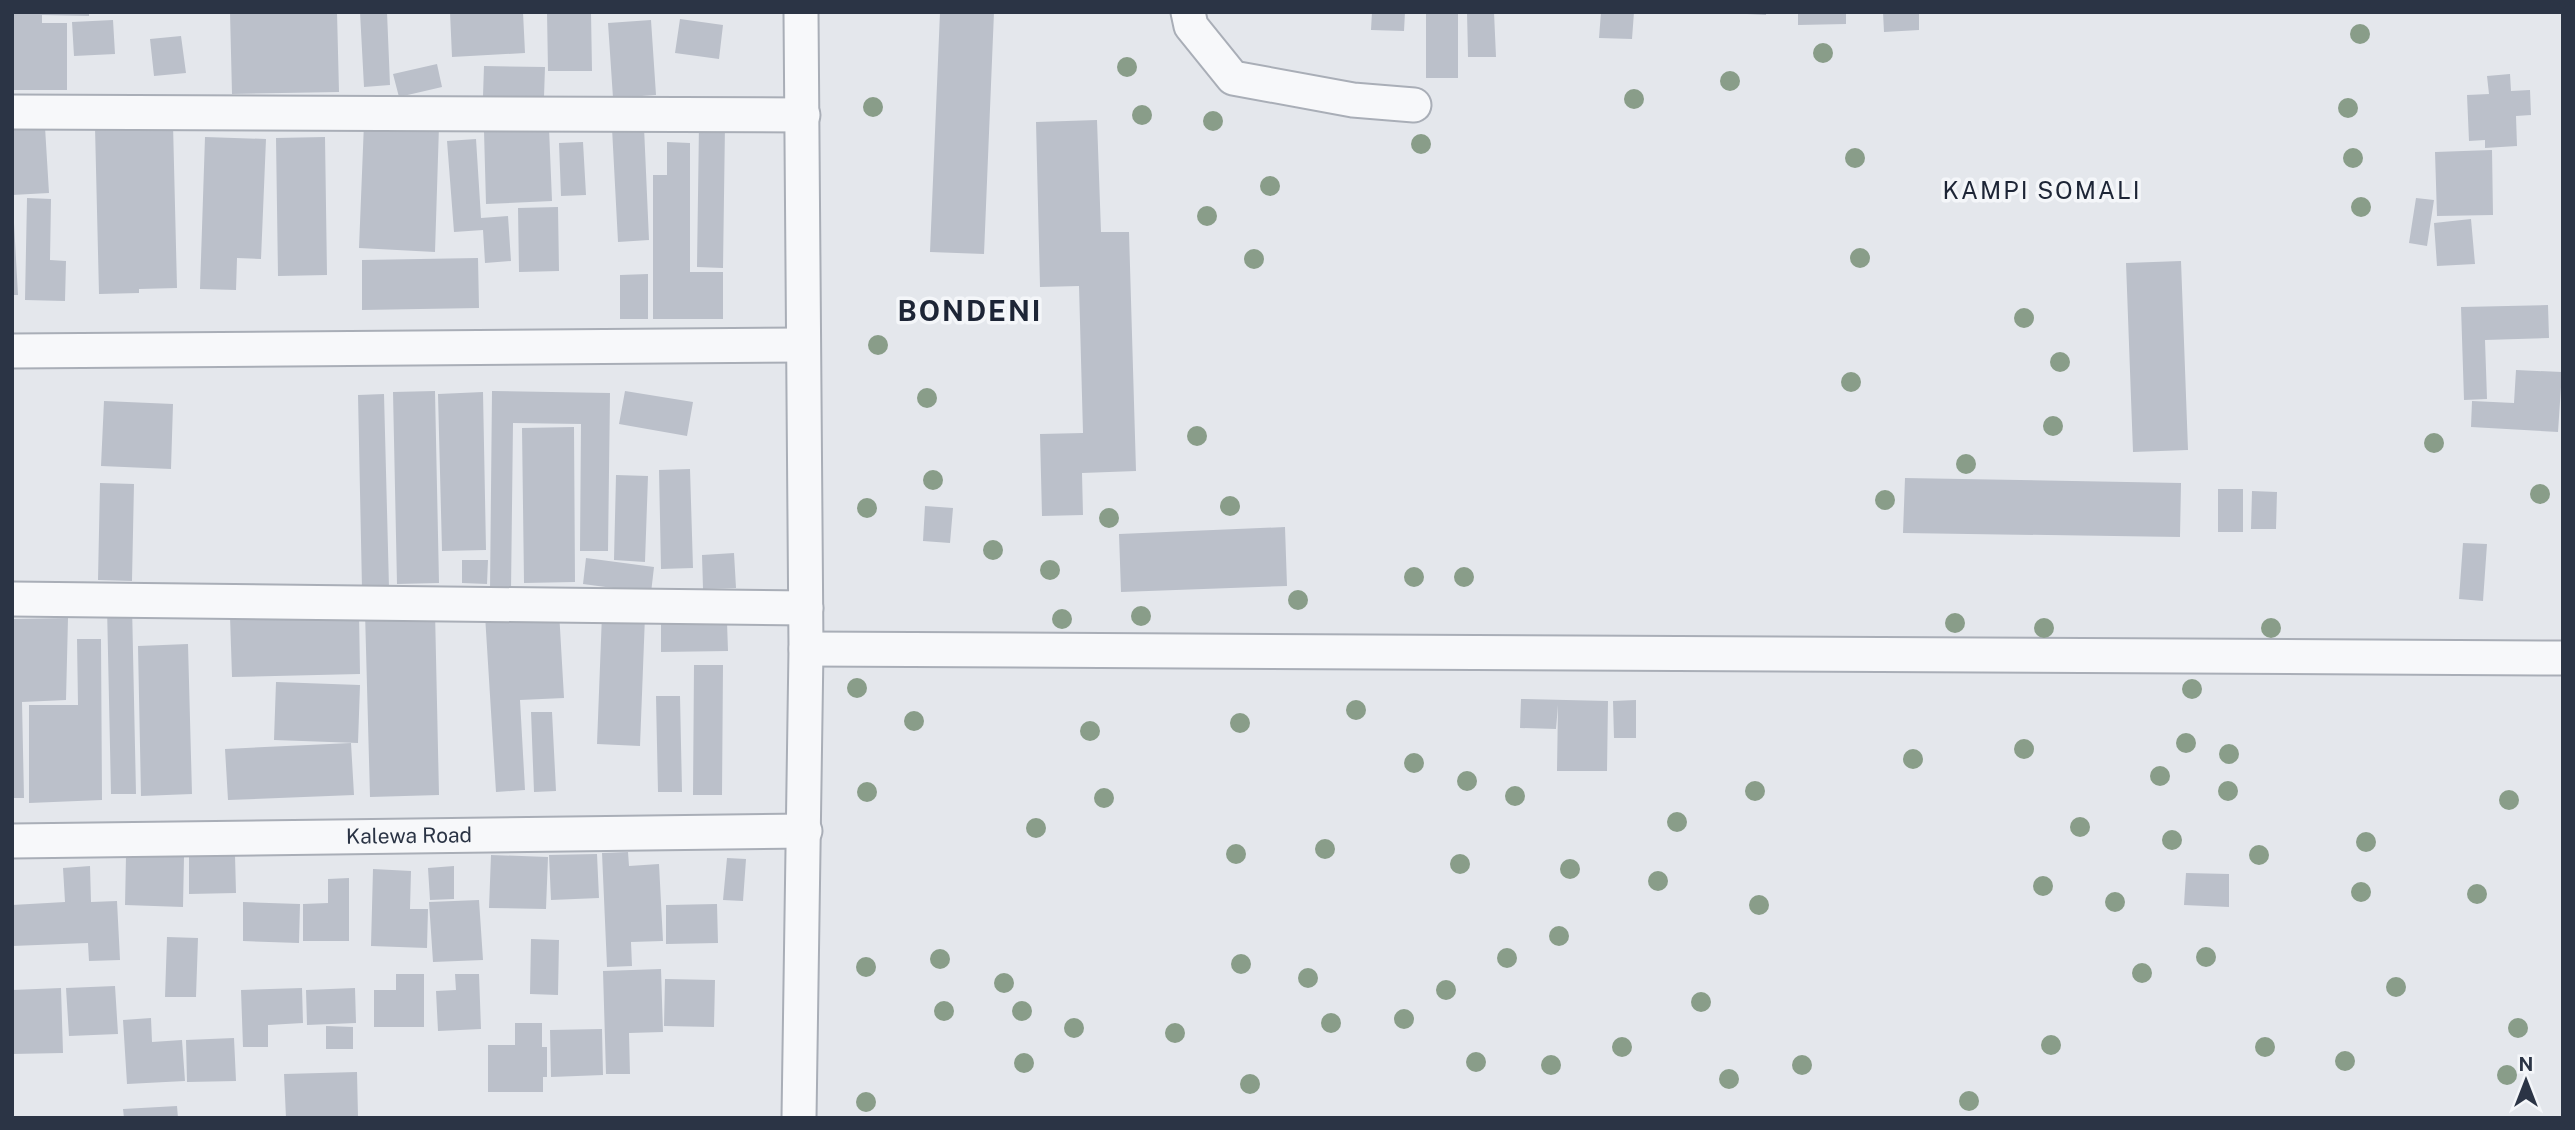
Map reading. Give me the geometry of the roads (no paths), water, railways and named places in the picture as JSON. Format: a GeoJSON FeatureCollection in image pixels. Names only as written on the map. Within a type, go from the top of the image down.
{"type":"FeatureCollection","features":[{"type":"Feature","properties":{"kind":"street"},"geometry":{"type":"LineString","coordinates":[[799,1118],[806,649],[801,12]]}},
{"type":"Feature","properties":{"kind":"street"},"geometry":{"type":"LineString","coordinates":[[1188,12],[1191,26],[1233,78],[1353,100],[1414,105]]}},
{"type":"Feature","properties":{"kind":"street"},"geometry":{"type":"LineString","coordinates":[[12,111],[803,115]]}},
{"type":"Feature","properties":{"kind":"street"},"geometry":{"type":"LineString","coordinates":[[12,351],[803,345]]}},
{"type":"Feature","properties":{"kind":"street"},"geometry":{"type":"LineString","coordinates":[[12,599],[806,608]]}},
{"type":"Feature","properties":{"kind":"street"},"geometry":{"type":"LineString","coordinates":[[806,649],[2563,658]]}},
{"type":"Feature","properties":{"kind":"street","name":"Kalewa Road"},"geometry":{"type":"LineString","coordinates":[[12,841],[805,831]]}},
{"type":"Feature","properties":{"kind":"district","name":"KAMPI SOMALI"},"geometry":{"type":"Point","coordinates":[2042,191]}},
{"type":"Feature","properties":{"kind":"district","name":"BONDENI"},"geometry":{"type":"Point","coordinates":[970,311]}}]}
